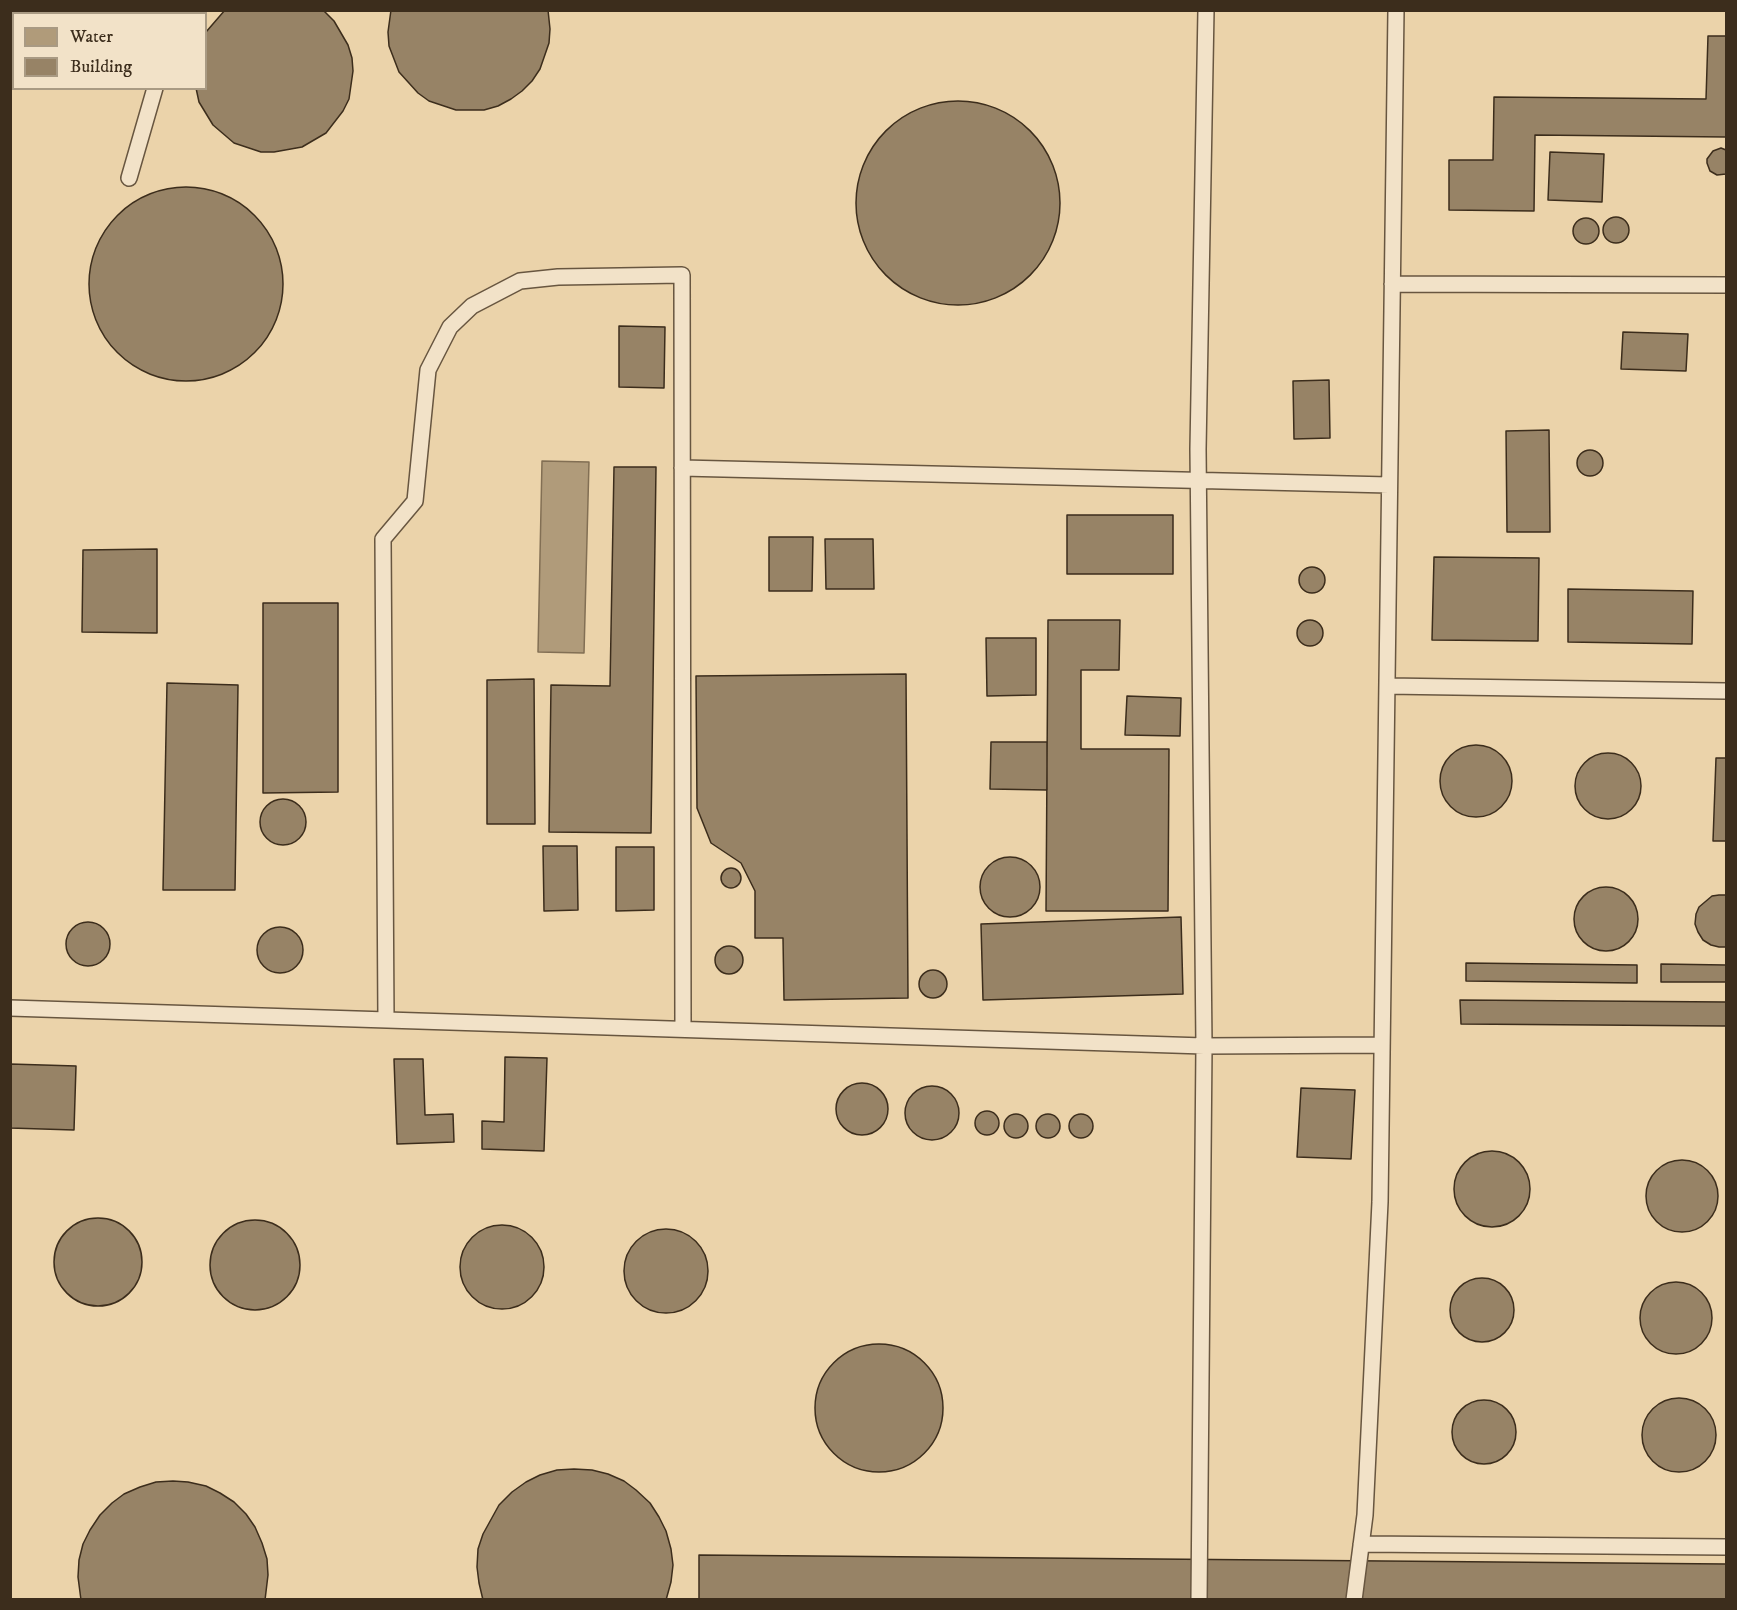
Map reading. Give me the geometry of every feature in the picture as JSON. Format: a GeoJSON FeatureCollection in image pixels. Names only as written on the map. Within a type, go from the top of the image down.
{"type":"FeatureCollection","features":[{"type":"Feature","properties":{"kind":"lane"},"geometry":{"type":"LineString","coordinates":[[1199,1599],[1204,1046],[1198,480],[1206,10]]}},
{"type":"Feature","properties":{"kind":"lane"},"geometry":{"type":"LineString","coordinates":[[1354,1599],[1365,1515],[1380,1202],[1395,10]]}},
{"type":"Feature","properties":{"kind":"lane"},"geometry":{"type":"LineString","coordinates":[[129,178],[154,90]]}},
{"type":"Feature","properties":{"kind":"lane"},"geometry":{"type":"LineString","coordinates":[[386,1020],[383,539],[415,501],[428,370],[450,327],[472,306],[520,281],[558,277],[682,275],[683,1029]]}},
{"type":"Feature","properties":{"kind":"lane"},"geometry":{"type":"LineString","coordinates":[[1392,285],[1726,285]]}},
{"type":"Feature","properties":{"kind":"lane"},"geometry":{"type":"LineString","coordinates":[[682,468],[1389,485]]}},
{"type":"Feature","properties":{"kind":"lane"},"geometry":{"type":"LineString","coordinates":[[1387,686],[1726,691]]}},
{"type":"Feature","properties":{"kind":"lane"},"geometry":{"type":"LineString","coordinates":[[10,1008],[1204,1046],[1382,1045]]}},
{"type":"Feature","properties":{"kind":"lane"},"geometry":{"type":"LineString","coordinates":[[1361,1544],[1726,1546]]}},
{"type":"Feature","properties":{"kind":"water"},"geometry":{"type":"Polygon","coordinates":[[[542,461],[589,462],[584,653],[538,652],[542,461]]]}},
{"type":"Feature","properties":{"kind":"building"},"geometry":{"type":"Polygon","coordinates":[[[15,10],[61,10],[61,12],[15,12],[15,10]]]}},
{"type":"Feature","properties":{"kind":"building"},"geometry":{"type":"Polygon","coordinates":[[[225,10],[323,10],[334,21],[348,45],[352,58],[353,71],[349,99],[343,111],[326,133],[302,147],[261,152],[234,143],[213,125],[199,102],[196,90],[207,90],[207,31],[225,10]]]}},
{"type":"Feature","properties":{"kind":"building"},"geometry":{"type":"Polygon","coordinates":[[[391,10],[548,10],[549,43],[540,69],[532,81],[511,99],[484,110],[456,110],[429,101],[418,93],[399,72],[389,46],[391,10]]]}},
{"type":"Feature","properties":{"kind":"building"},"geometry":{"type":"Polygon","coordinates":[[[1708,36],[1726,36],[1726,137],[1535,135],[1534,211],[1449,210],[1449,160],[1493,160],[1494,97],[1706,99],[1708,36]]]}},
{"type":"Feature","properties":{"kind":"building"},"geometry":{"type":"Polygon","coordinates":[[[948,101],[968,101],[997,108],[1023,124],[1037,138],[1053,164],[1060,203],[1053,242],[1037,268],[1023,282],[988,301],[968,305],[948,305],[919,298],[893,282],[879,268],[860,233],[856,213],[856,193],[863,164],[879,138],[893,124],[928,105],[948,101]]]}},
{"type":"Feature","properties":{"kind":"building"},"geometry":{"type":"Polygon","coordinates":[[[1721,148],[1726,150],[1726,174],[1717,175],[1710,171],[1707,159],[1713,151],[1721,148]]]}},
{"type":"Feature","properties":{"kind":"building"},"geometry":{"type":"Polygon","coordinates":[[[1550,152],[1604,154],[1602,202],[1548,200],[1550,152]]]}},
{"type":"Feature","properties":{"kind":"building"},"geometry":{"type":"Polygon","coordinates":[[[186,187],[214,191],[232,199],[247,209],[261,223],[279,256],[283,284],[279,312],[271,330],[261,345],[247,359],[214,377],[186,381],[158,377],[140,369],[125,359],[111,345],[93,312],[89,284],[93,256],[101,238],[111,223],[125,209],[158,191],[186,187]]]}},
{"type":"Feature","properties":{"kind":"building"},"geometry":{"type":"Polygon","coordinates":[[[1616,217],[1625,221],[1629,230],[1625,239],[1616,243],[1607,239],[1603,230],[1607,221],[1616,217]]]}},
{"type":"Feature","properties":{"kind":"building"},"geometry":{"type":"Polygon","coordinates":[[[1586,218],[1595,222],[1599,231],[1595,240],[1586,244],[1577,240],[1573,231],[1577,222],[1586,218]]]}},
{"type":"Feature","properties":{"kind":"building"},"geometry":{"type":"Polygon","coordinates":[[[619,326],[665,327],[664,388],[619,387],[619,326]]]}},
{"type":"Feature","properties":{"kind":"building"},"geometry":{"type":"Polygon","coordinates":[[[1623,332],[1688,334],[1686,371],[1621,369],[1623,332]]]}},
{"type":"Feature","properties":{"kind":"building"},"geometry":{"type":"Polygon","coordinates":[[[1329,380],[1330,438],[1294,439],[1293,381],[1329,380]]]}},
{"type":"Feature","properties":{"kind":"building"},"geometry":{"type":"Polygon","coordinates":[[[1549,430],[1550,532],[1507,532],[1506,431],[1549,430]]]}},
{"type":"Feature","properties":{"kind":"building"},"geometry":{"type":"Polygon","coordinates":[[[1590,450],[1599,454],[1603,463],[1599,472],[1590,476],[1581,472],[1577,463],[1581,454],[1590,450]]]}},
{"type":"Feature","properties":{"kind":"building"},"geometry":{"type":"Polygon","coordinates":[[[614,467],[656,467],[651,833],[549,832],[551,685],[610,686],[614,467]]]}},
{"type":"Feature","properties":{"kind":"building"},"geometry":{"type":"Polygon","coordinates":[[[1067,515],[1173,515],[1173,574],[1067,574],[1067,515]]]}},
{"type":"Feature","properties":{"kind":"building"},"geometry":{"type":"Polygon","coordinates":[[[769,537],[813,537],[812,591],[769,591],[769,537]]]}},
{"type":"Feature","properties":{"kind":"building"},"geometry":{"type":"Polygon","coordinates":[[[825,539],[873,539],[874,589],[826,589],[825,539]]]}},
{"type":"Feature","properties":{"kind":"building"},"geometry":{"type":"Polygon","coordinates":[[[157,549],[157,633],[82,632],[83,550],[157,549]]]}},
{"type":"Feature","properties":{"kind":"building"},"geometry":{"type":"Polygon","coordinates":[[[1434,557],[1539,558],[1538,641],[1432,640],[1434,557]]]}},
{"type":"Feature","properties":{"kind":"building"},"geometry":{"type":"Polygon","coordinates":[[[1312,567],[1321,571],[1325,580],[1321,589],[1312,593],[1303,589],[1299,580],[1303,571],[1312,567]]]}},
{"type":"Feature","properties":{"kind":"building"},"geometry":{"type":"Polygon","coordinates":[[[1568,589],[1693,591],[1692,644],[1568,642],[1568,589]]]}},
{"type":"Feature","properties":{"kind":"building"},"geometry":{"type":"Polygon","coordinates":[[[263,603],[338,603],[338,792],[263,793],[263,603]]]}},
{"type":"Feature","properties":{"kind":"building"},"geometry":{"type":"Polygon","coordinates":[[[1048,620],[1120,620],[1119,670],[1081,670],[1081,749],[1169,749],[1168,911],[1046,911],[1048,620]]]}},
{"type":"Feature","properties":{"kind":"building"},"geometry":{"type":"Polygon","coordinates":[[[1310,620],[1319,624],[1323,633],[1319,642],[1310,646],[1301,642],[1297,633],[1301,624],[1310,620]]]}},
{"type":"Feature","properties":{"kind":"building"},"geometry":{"type":"Polygon","coordinates":[[[986,638],[1036,638],[1036,695],[987,696],[986,638]]]}},
{"type":"Feature","properties":{"kind":"building"},"geometry":{"type":"Polygon","coordinates":[[[906,674],[908,998],[784,1000],[783,938],[755,938],[755,891],[741,863],[711,843],[697,808],[696,676],[906,674]]]}},
{"type":"Feature","properties":{"kind":"building"},"geometry":{"type":"Polygon","coordinates":[[[534,679],[535,824],[487,824],[487,680],[534,679]]]}},
{"type":"Feature","properties":{"kind":"building"},"geometry":{"type":"Polygon","coordinates":[[[167,683],[238,685],[235,890],[163,890],[167,683]]]}},
{"type":"Feature","properties":{"kind":"building"},"geometry":{"type":"Polygon","coordinates":[[[1127,696],[1181,698],[1180,736],[1125,735],[1127,696]]]}},
{"type":"Feature","properties":{"kind":"building"},"geometry":{"type":"Polygon","coordinates":[[[991,742],[1047,742],[1047,790],[990,789],[991,742]]]}},
{"type":"Feature","properties":{"kind":"building"},"geometry":{"type":"Polygon","coordinates":[[[1476,745],[1496,751],[1506,761],[1512,781],[1506,801],[1496,811],[1476,817],[1456,811],[1446,801],[1440,781],[1446,761],[1456,751],[1476,745]]]}},
{"type":"Feature","properties":{"kind":"building"},"geometry":{"type":"Polygon","coordinates":[[[1601,753],[1615,753],[1627,758],[1636,767],[1641,786],[1639,799],[1632,810],[1615,819],[1601,819],[1589,814],[1580,805],[1575,793],[1575,779],[1580,767],[1589,758],[1601,753]]]}},
{"type":"Feature","properties":{"kind":"building"},"geometry":{"type":"Polygon","coordinates":[[[1716,758],[1726,758],[1726,841],[1713,841],[1716,758]]]}},
{"type":"Feature","properties":{"kind":"building"},"geometry":{"type":"Polygon","coordinates":[[[283,799],[299,806],[306,822],[299,838],[283,845],[267,838],[260,822],[267,806],[283,799]]]}},
{"type":"Feature","properties":{"kind":"building"},"geometry":{"type":"Polygon","coordinates":[[[543,846],[577,846],[578,910],[544,911],[543,846]]]}},
{"type":"Feature","properties":{"kind":"building"},"geometry":{"type":"Polygon","coordinates":[[[616,847],[654,847],[654,910],[616,911],[616,847]]]}},
{"type":"Feature","properties":{"kind":"building"},"geometry":{"type":"Polygon","coordinates":[[[1004,857],[1016,857],[1027,862],[1035,870],[1040,887],[1038,899],[1027,912],[1016,917],[1004,917],[993,912],[985,904],[980,893],[980,881],[985,870],[993,862],[1004,857]]]}},
{"type":"Feature","properties":{"kind":"building"},"geometry":{"type":"Polygon","coordinates":[[[731,868],[738,871],[741,878],[738,885],[731,888],[724,885],[721,878],[724,871],[731,868]]]}},
{"type":"Feature","properties":{"kind":"building"},"geometry":{"type":"Polygon","coordinates":[[[1600,887],[1612,887],[1629,896],[1636,907],[1638,919],[1636,931],[1629,942],[1612,951],[1600,951],[1588,946],[1579,937],[1574,925],[1574,913],[1579,901],[1588,892],[1600,887]]]}},
{"type":"Feature","properties":{"kind":"building"},"geometry":{"type":"Polygon","coordinates":[[[1726,895],[1726,947],[1711,945],[1703,940],[1695,924],[1699,907],[1712,896],[1726,895]]]}},
{"type":"Feature","properties":{"kind":"building"},"geometry":{"type":"Polygon","coordinates":[[[1181,917],[1183,994],[983,1000],[981,924],[1181,917]]]}},
{"type":"Feature","properties":{"kind":"building"},"geometry":{"type":"Polygon","coordinates":[[[88,922],[97,923],[104,928],[109,935],[109,953],[104,960],[97,965],[88,966],[79,965],[72,960],[67,953],[66,944],[67,935],[72,928],[79,923],[88,922]]]}},
{"type":"Feature","properties":{"kind":"building"},"geometry":{"type":"Polygon","coordinates":[[[280,927],[296,934],[303,950],[296,966],[280,973],[264,966],[257,950],[264,934],[280,927]]]}},
{"type":"Feature","properties":{"kind":"building"},"geometry":{"type":"Polygon","coordinates":[[[729,946],[739,950],[743,960],[739,970],[729,974],[719,970],[715,960],[719,950],[729,946]]]}},
{"type":"Feature","properties":{"kind":"building"},"geometry":{"type":"Polygon","coordinates":[[[1466,963],[1637,965],[1637,983],[1466,981],[1466,963]]]}},
{"type":"Feature","properties":{"kind":"building"},"geometry":{"type":"Polygon","coordinates":[[[1661,964],[1726,965],[1726,982],[1661,982],[1661,964]]]}},
{"type":"Feature","properties":{"kind":"building"},"geometry":{"type":"Polygon","coordinates":[[[933,970],[943,974],[947,984],[943,994],[933,998],[923,994],[919,984],[923,974],[933,970]]]}},
{"type":"Feature","properties":{"kind":"building"},"geometry":{"type":"Polygon","coordinates":[[[1460,1000],[1726,1002],[1726,1026],[1461,1024],[1460,1000]]]}},
{"type":"Feature","properties":{"kind":"building"},"geometry":{"type":"Polygon","coordinates":[[[505,1057],[547,1058],[544,1151],[482,1149],[482,1121],[504,1122],[505,1057]]]}},
{"type":"Feature","properties":{"kind":"building"},"geometry":{"type":"Polygon","coordinates":[[[394,1059],[423,1059],[425,1115],[453,1114],[454,1142],[397,1144],[394,1059]]]}},
{"type":"Feature","properties":{"kind":"building"},"geometry":{"type":"Polygon","coordinates":[[[10,1064],[76,1066],[74,1130],[10,1128],[10,1064]]]}},
{"type":"Feature","properties":{"kind":"building"},"geometry":{"type":"Polygon","coordinates":[[[857,1083],[867,1083],[881,1090],[888,1109],[881,1128],[867,1135],[857,1135],[847,1131],[840,1124],[836,1114],[836,1104],[840,1094],[847,1087],[857,1083]]]}},
{"type":"Feature","properties":{"kind":"building"},"geometry":{"type":"Polygon","coordinates":[[[932,1086],[942,1088],[951,1094],[957,1103],[959,1113],[957,1123],[951,1132],[942,1138],[932,1140],[922,1138],[913,1132],[907,1123],[905,1113],[907,1103],[913,1094],[922,1088],[932,1086]]]}},
{"type":"Feature","properties":{"kind":"building"},"geometry":{"type":"Polygon","coordinates":[[[1301,1088],[1355,1090],[1351,1159],[1297,1157],[1301,1088]]]}},
{"type":"Feature","properties":{"kind":"building"},"geometry":{"type":"Polygon","coordinates":[[[987,1111],[996,1114],[999,1123],[996,1132],[987,1135],[978,1132],[975,1123],[978,1114],[987,1111]]]}},
{"type":"Feature","properties":{"kind":"building"},"geometry":{"type":"Polygon","coordinates":[[[1016,1114],[1025,1117],[1028,1126],[1025,1135],[1016,1138],[1007,1135],[1004,1126],[1007,1117],[1016,1114]]]}},
{"type":"Feature","properties":{"kind":"building"},"geometry":{"type":"Polygon","coordinates":[[[1048,1114],[1057,1117],[1060,1126],[1057,1135],[1048,1138],[1039,1135],[1036,1126],[1039,1117],[1048,1114]]]}},
{"type":"Feature","properties":{"kind":"building"},"geometry":{"type":"Polygon","coordinates":[[[1081,1114],[1090,1117],[1093,1126],[1090,1135],[1081,1138],[1072,1135],[1069,1126],[1072,1117],[1081,1114]]]}},
{"type":"Feature","properties":{"kind":"building"},"geometry":{"type":"Polygon","coordinates":[[[1492,1151],[1506,1154],[1519,1162],[1527,1175],[1530,1189],[1527,1203],[1519,1216],[1506,1224],[1492,1227],[1478,1224],[1465,1216],[1457,1203],[1454,1189],[1457,1175],[1465,1162],[1478,1154],[1492,1151]]]}},
{"type":"Feature","properties":{"kind":"building"},"geometry":{"type":"Polygon","coordinates":[[[1682,1160],[1702,1166],[1712,1176],[1718,1196],[1712,1216],[1702,1226],[1682,1232],[1662,1226],[1652,1216],[1646,1196],[1652,1176],[1662,1166],[1682,1160]]]}},
{"type":"Feature","properties":{"kind":"building"},"geometry":{"type":"Polygon","coordinates":[[[89,1218],[107,1218],[123,1225],[135,1237],[142,1253],[142,1271],[135,1287],[123,1299],[107,1306],[89,1306],[73,1299],[61,1287],[54,1271],[54,1253],[61,1237],[73,1225],[89,1218]]]}},
{"type":"Feature","properties":{"kind":"building"},"geometry":{"type":"Polygon","coordinates":[[[255,1220],[272,1224],[287,1233],[296,1248],[300,1265],[296,1282],[287,1297],[272,1306],[255,1310],[238,1306],[223,1297],[214,1282],[210,1265],[214,1248],[223,1233],[238,1224],[255,1220]]]}},
{"type":"Feature","properties":{"kind":"building"},"geometry":{"type":"Polygon","coordinates":[[[502,1225],[518,1228],[532,1237],[541,1251],[544,1267],[541,1283],[532,1297],[518,1306],[502,1309],[486,1306],[472,1297],[463,1283],[460,1267],[463,1251],[472,1237],[486,1228],[502,1225]]]}},
{"type":"Feature","properties":{"kind":"building"},"geometry":{"type":"Polygon","coordinates":[[[658,1229],[674,1229],[690,1236],[701,1247],[708,1263],[705,1287],[696,1301],[674,1313],[658,1313],[642,1306],[631,1295],[624,1279],[624,1263],[631,1247],[642,1236],[658,1229]]]}},
{"type":"Feature","properties":{"kind":"building"},"geometry":{"type":"Polygon","coordinates":[[[1482,1278],[1500,1284],[1508,1292],[1514,1310],[1508,1328],[1500,1336],[1482,1342],[1464,1336],[1456,1328],[1450,1310],[1456,1292],[1464,1284],[1482,1278]]]}},
{"type":"Feature","properties":{"kind":"building"},"geometry":{"type":"Polygon","coordinates":[[[1676,1282],[1696,1288],[1706,1298],[1712,1318],[1706,1338],[1696,1348],[1676,1354],[1656,1348],[1646,1338],[1640,1318],[1646,1298],[1656,1288],[1676,1282]]]}},
{"type":"Feature","properties":{"kind":"building"},"geometry":{"type":"Polygon","coordinates":[[[879,1344],[904,1349],[924,1363],[938,1383],[943,1408],[938,1433],[924,1453],[904,1467],[879,1472],[854,1467],[834,1453],[820,1433],[815,1408],[820,1383],[834,1363],[854,1349],[879,1344]]]}},
{"type":"Feature","properties":{"kind":"building"},"geometry":{"type":"Polygon","coordinates":[[[1679,1398],[1700,1404],[1710,1414],[1716,1435],[1710,1456],[1700,1466],[1679,1472],[1658,1466],[1648,1456],[1642,1435],[1648,1414],[1658,1404],[1679,1398]]]}},
{"type":"Feature","properties":{"kind":"building"},"geometry":{"type":"Polygon","coordinates":[[[1484,1400],[1502,1405],[1507,1409],[1511,1414],[1516,1432],[1511,1450],[1507,1455],[1502,1459],[1484,1464],[1466,1459],[1461,1455],[1457,1450],[1452,1432],[1457,1414],[1461,1409],[1466,1405],[1484,1400]]]}},
{"type":"Feature","properties":{"kind":"building"},"geometry":{"type":"Polygon","coordinates":[[[557,1470],[592,1470],[624,1481],[650,1503],[666,1531],[671,1549],[673,1565],[666,1600],[483,1600],[477,1567],[478,1549],[483,1534],[499,1505],[512,1492],[540,1475],[557,1470]]]}},
{"type":"Feature","properties":{"kind":"building"},"geometry":{"type":"Polygon","coordinates":[[[173,1481],[206,1486],[234,1502],[246,1514],[255,1527],[267,1559],[265,1600],[81,1600],[78,1577],[79,1560],[83,1544],[100,1515],[124,1494],[156,1482],[173,1481]]]}},
{"type":"Feature","properties":{"kind":"building"},"geometry":{"type":"Polygon","coordinates":[[[699,1555],[1726,1564],[1726,1600],[699,1600],[699,1555]]]}}]}
